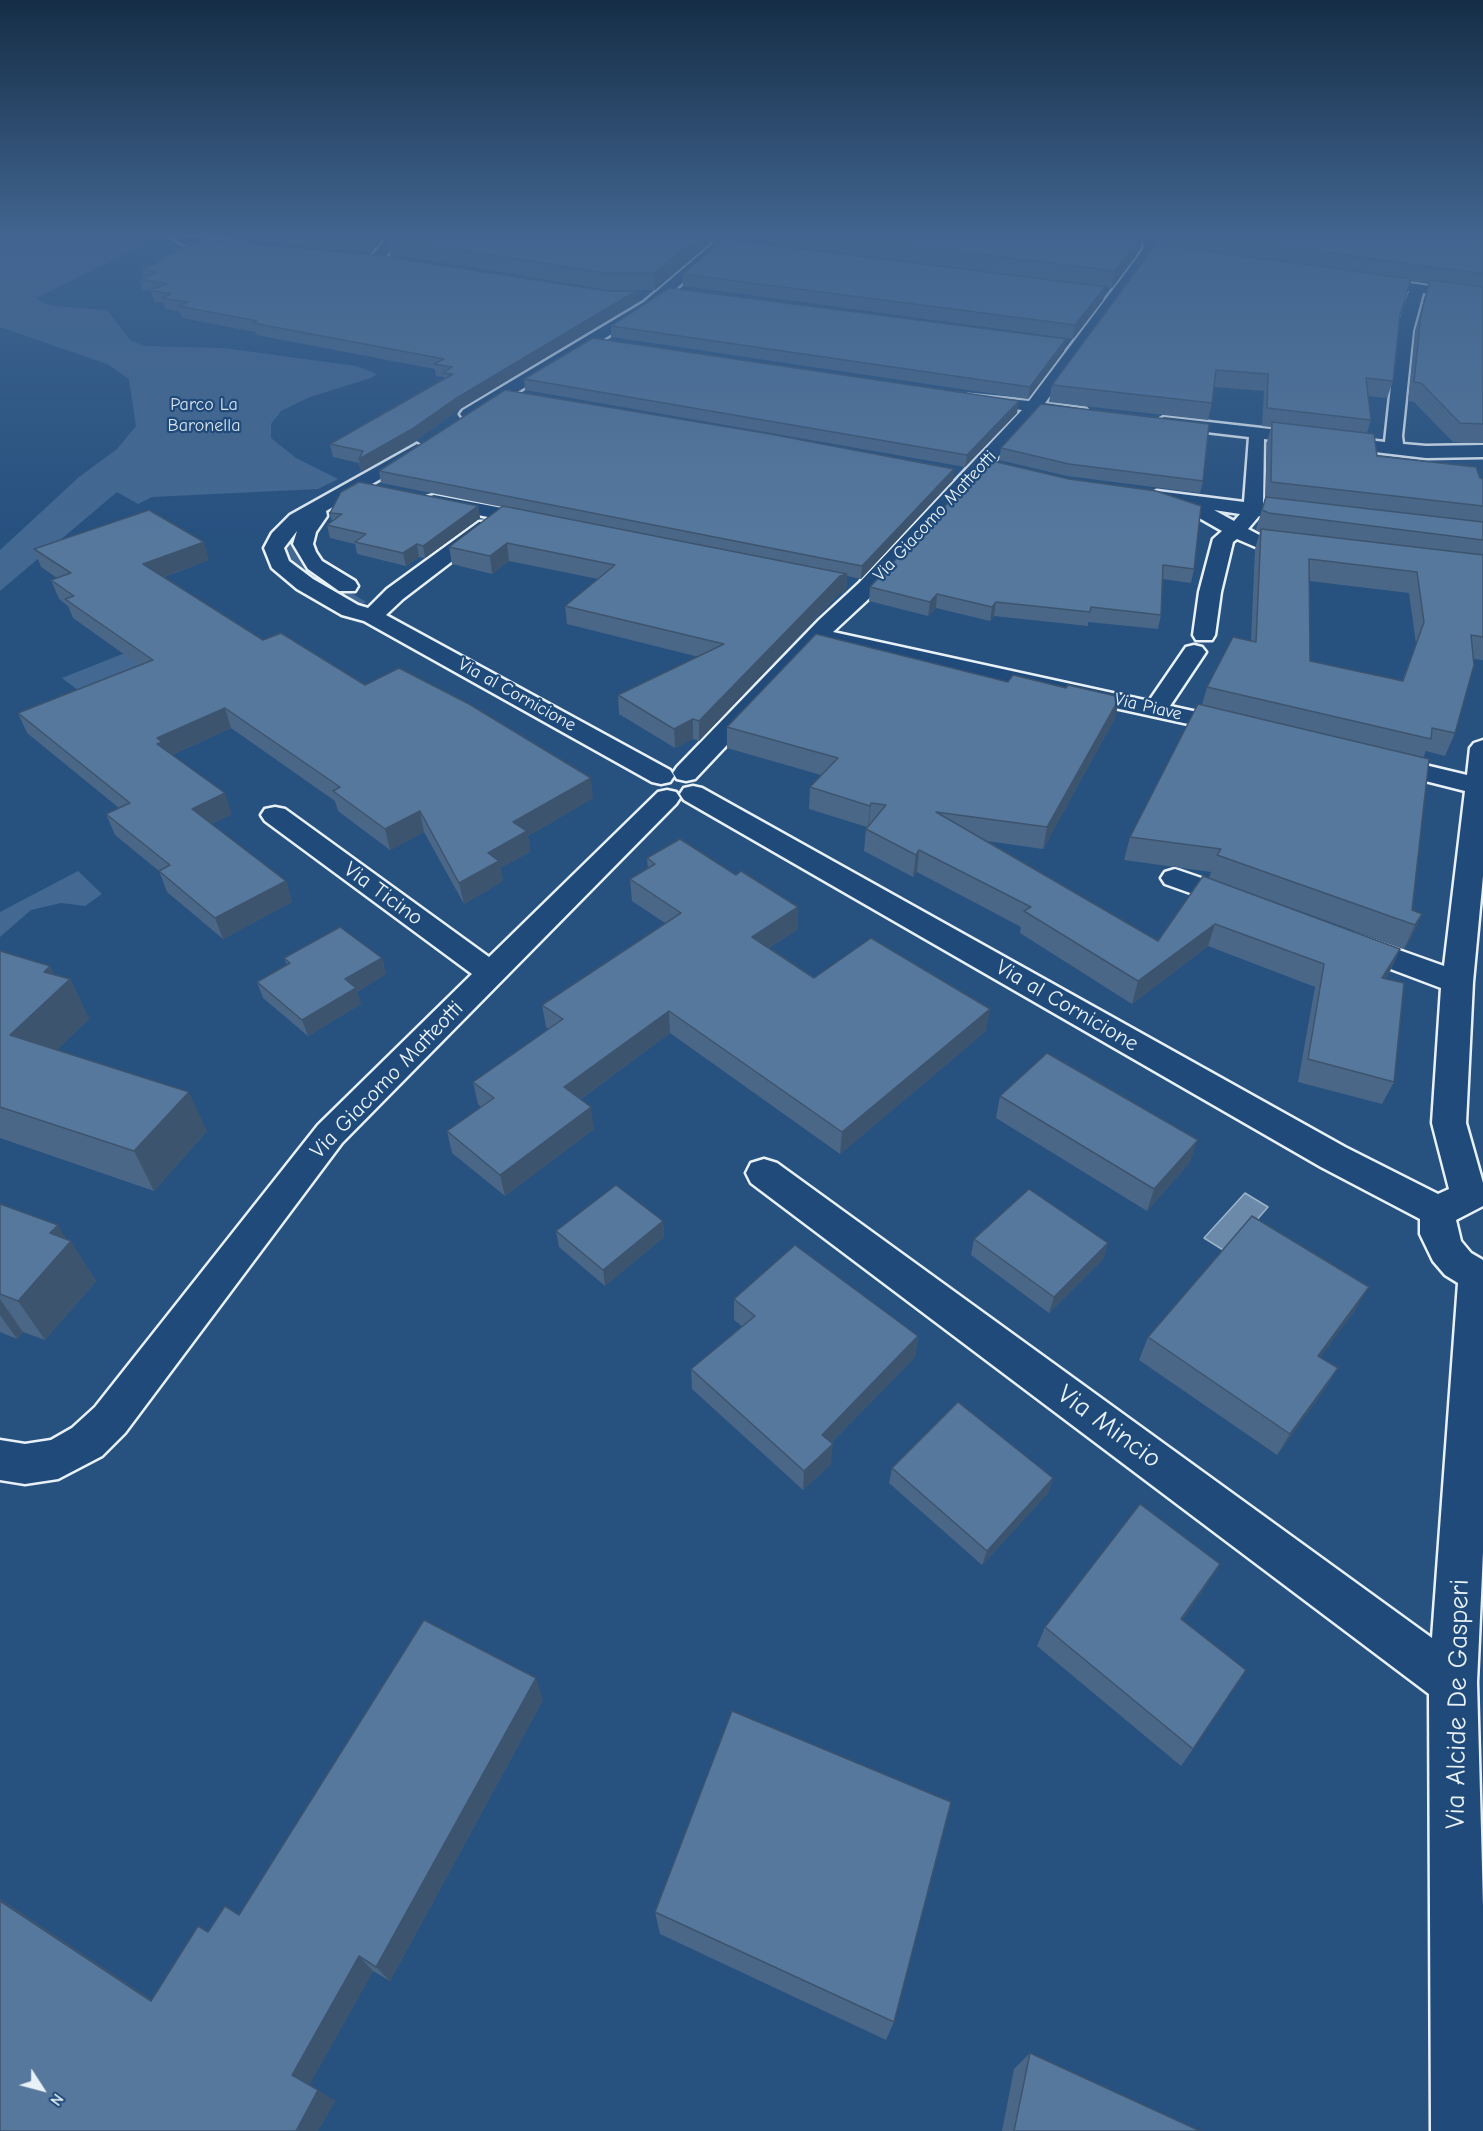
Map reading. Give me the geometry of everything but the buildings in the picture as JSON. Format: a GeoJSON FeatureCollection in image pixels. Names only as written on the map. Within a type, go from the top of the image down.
{"type":"FeatureCollection","features":[{"type":"Feature","properties":{"kind":"street"},"geometry":{"type":"LineString","coordinates":[[455,423],[604,333]]}},
{"type":"Feature","properties":{"kind":"street","name":"Via Giacomo Matteotti"},"geometry":{"type":"LineString","coordinates":[[0,1460],[25,1464],[58,1459],[87,1442],[110,1420],[330,1134],[676,785],[817,636],[867,588],[1033,407],[1086,333]]}},
{"type":"Feature","properties":{"kind":"street"},"geometry":{"type":"LineString","coordinates":[[1395,449],[1393,436],[1405,333]]}},
{"type":"Feature","properties":{"kind":"street"},"geometry":{"type":"LineString","coordinates":[[592,341],[616,345]]}},
{"type":"Feature","properties":{"kind":"street"},"geometry":{"type":"LineString","coordinates":[[1055,343],[1078,346]]}},
{"type":"Feature","properties":{"kind":"street"},"geometry":{"type":"LineString","coordinates":[[503,393],[526,397]]}},
{"type":"Feature","properties":{"kind":"street"},"geometry":{"type":"LineString","coordinates":[[962,397],[1093,414]]}},
{"type":"Feature","properties":{"kind":"street"},"geometry":{"type":"LineString","coordinates":[[1151,421],[1476,457]]}},
{"type":"Feature","properties":{"kind":"street"},"geometry":{"type":"LineString","coordinates":[[1156,709],[1199,644],[1223,539],[1235,531],[1253,510],[1256,440]]}},
{"type":"Feature","properties":{"kind":"street","name":"Via al Cornicione"},"geometry":{"type":"LineString","coordinates":[[430,442],[358,486],[312,510],[279,537],[274,548],[279,564],[305,584],[350,610],[372,616],[1334,1157],[1465,1203]]}},
{"type":"Feature","properties":{"kind":"street"},"geometry":{"type":"LineString","coordinates":[[948,472],[1005,469]]}},
{"type":"Feature","properties":{"kind":"street"},"geometry":{"type":"LineString","coordinates":[[358,486],[390,492]]}},
{"type":"Feature","properties":{"kind":"street"},"geometry":{"type":"LineString","coordinates":[[1134,494],[1329,519]]}},
{"type":"Feature","properties":{"kind":"street"},"geometry":{"type":"LineString","coordinates":[[412,497],[560,526]]}},
{"type":"Feature","properties":{"kind":"street"},"geometry":{"type":"LineString","coordinates":[[1157,497],[1201,511],[1258,542],[1320,551]]}},
{"type":"Feature","properties":{"kind":"street"},"geometry":{"type":"LineString","coordinates":[[312,510],[317,512],[317,516],[306,532],[303,544],[306,553],[326,574],[371,600],[372,616]]}},
{"type":"Feature","properties":{"kind":"street"},"geometry":{"type":"LineString","coordinates":[[372,616],[395,594],[502,514]]}},
{"type":"Feature","properties":{"kind":"street"},"geometry":{"type":"LineString","coordinates":[[838,582],[867,588]]}},
{"type":"Feature","properties":{"kind":"street","name":"Via Piave"},"geometry":{"type":"LineString","coordinates":[[817,636],[1259,733]]}},
{"type":"Feature","properties":{"kind":"street"},"geometry":{"type":"LineString","coordinates":[[1480,1278],[1458,1264],[1446,1250],[1439,1234],[1438,1220],[1465,1203],[1449,1123],[1457,982],[1483,748]]}},
{"type":"Feature","properties":{"kind":"street"},"geometry":{"type":"LineString","coordinates":[[1363,758],[1478,786]]}},
{"type":"Feature","properties":{"kind":"street","name":"Via Ticino"},"geometry":{"type":"LineString","coordinates":[[275,815],[491,973]]}},
{"type":"Feature","properties":{"kind":"street"},"geometry":{"type":"LineString","coordinates":[[1175,878],[1262,910]]}},
{"type":"Feature","properties":{"kind":"street"},"geometry":{"type":"LineString","coordinates":[[1327,934],[1457,982]]}},
{"type":"Feature","properties":{"kind":"street","name":"Via Mincio"},"geometry":{"type":"LineString","coordinates":[[764,1173],[1453,1682]]}},
{"type":"Feature","properties":{"kind":"street","name":"Via Alcide De Gasperi"},"geometry":{"type":"LineString","coordinates":[[1460,2131],[1453,1682],[1480,1278]]}},
{"type":"Feature","properties":{"kind":"green space","name":"Parco La Baronella"},"geometry":{"type":"Polygon","coordinates":[[[19,333],[125,333],[131,341],[146,346],[224,348],[356,366],[377,374],[371,378],[310,397],[281,411],[271,424],[271,438],[296,458],[338,479],[318,489],[152,497],[138,504],[117,492],[0,591],[0,550],[79,477],[117,449],[136,426],[129,379],[107,364],[19,333]]]}},
{"type":"Feature","properties":{"kind":"green space"},"geometry":{"type":"Polygon","coordinates":[[[302,524],[293,544],[301,563],[366,602],[357,606],[303,575],[290,564],[285,552],[285,544],[302,524]]]}},
{"type":"Feature","properties":{"kind":"green space"},"geometry":{"type":"Polygon","coordinates":[[[150,643],[198,676],[108,713],[62,678],[150,643]]]}},
{"type":"Feature","properties":{"kind":"green space"},"geometry":{"type":"Polygon","coordinates":[[[78,871],[102,894],[85,906],[61,903],[31,910],[0,937],[0,912],[78,871]]]}},
{"type":"Feature","properties":{"kind":"shaded area"},"geometry":{"type":"Polygon","coordinates":[[[1245,1193],[1268,1207],[1228,1253],[1204,1238],[1245,1193]]]}}]}
